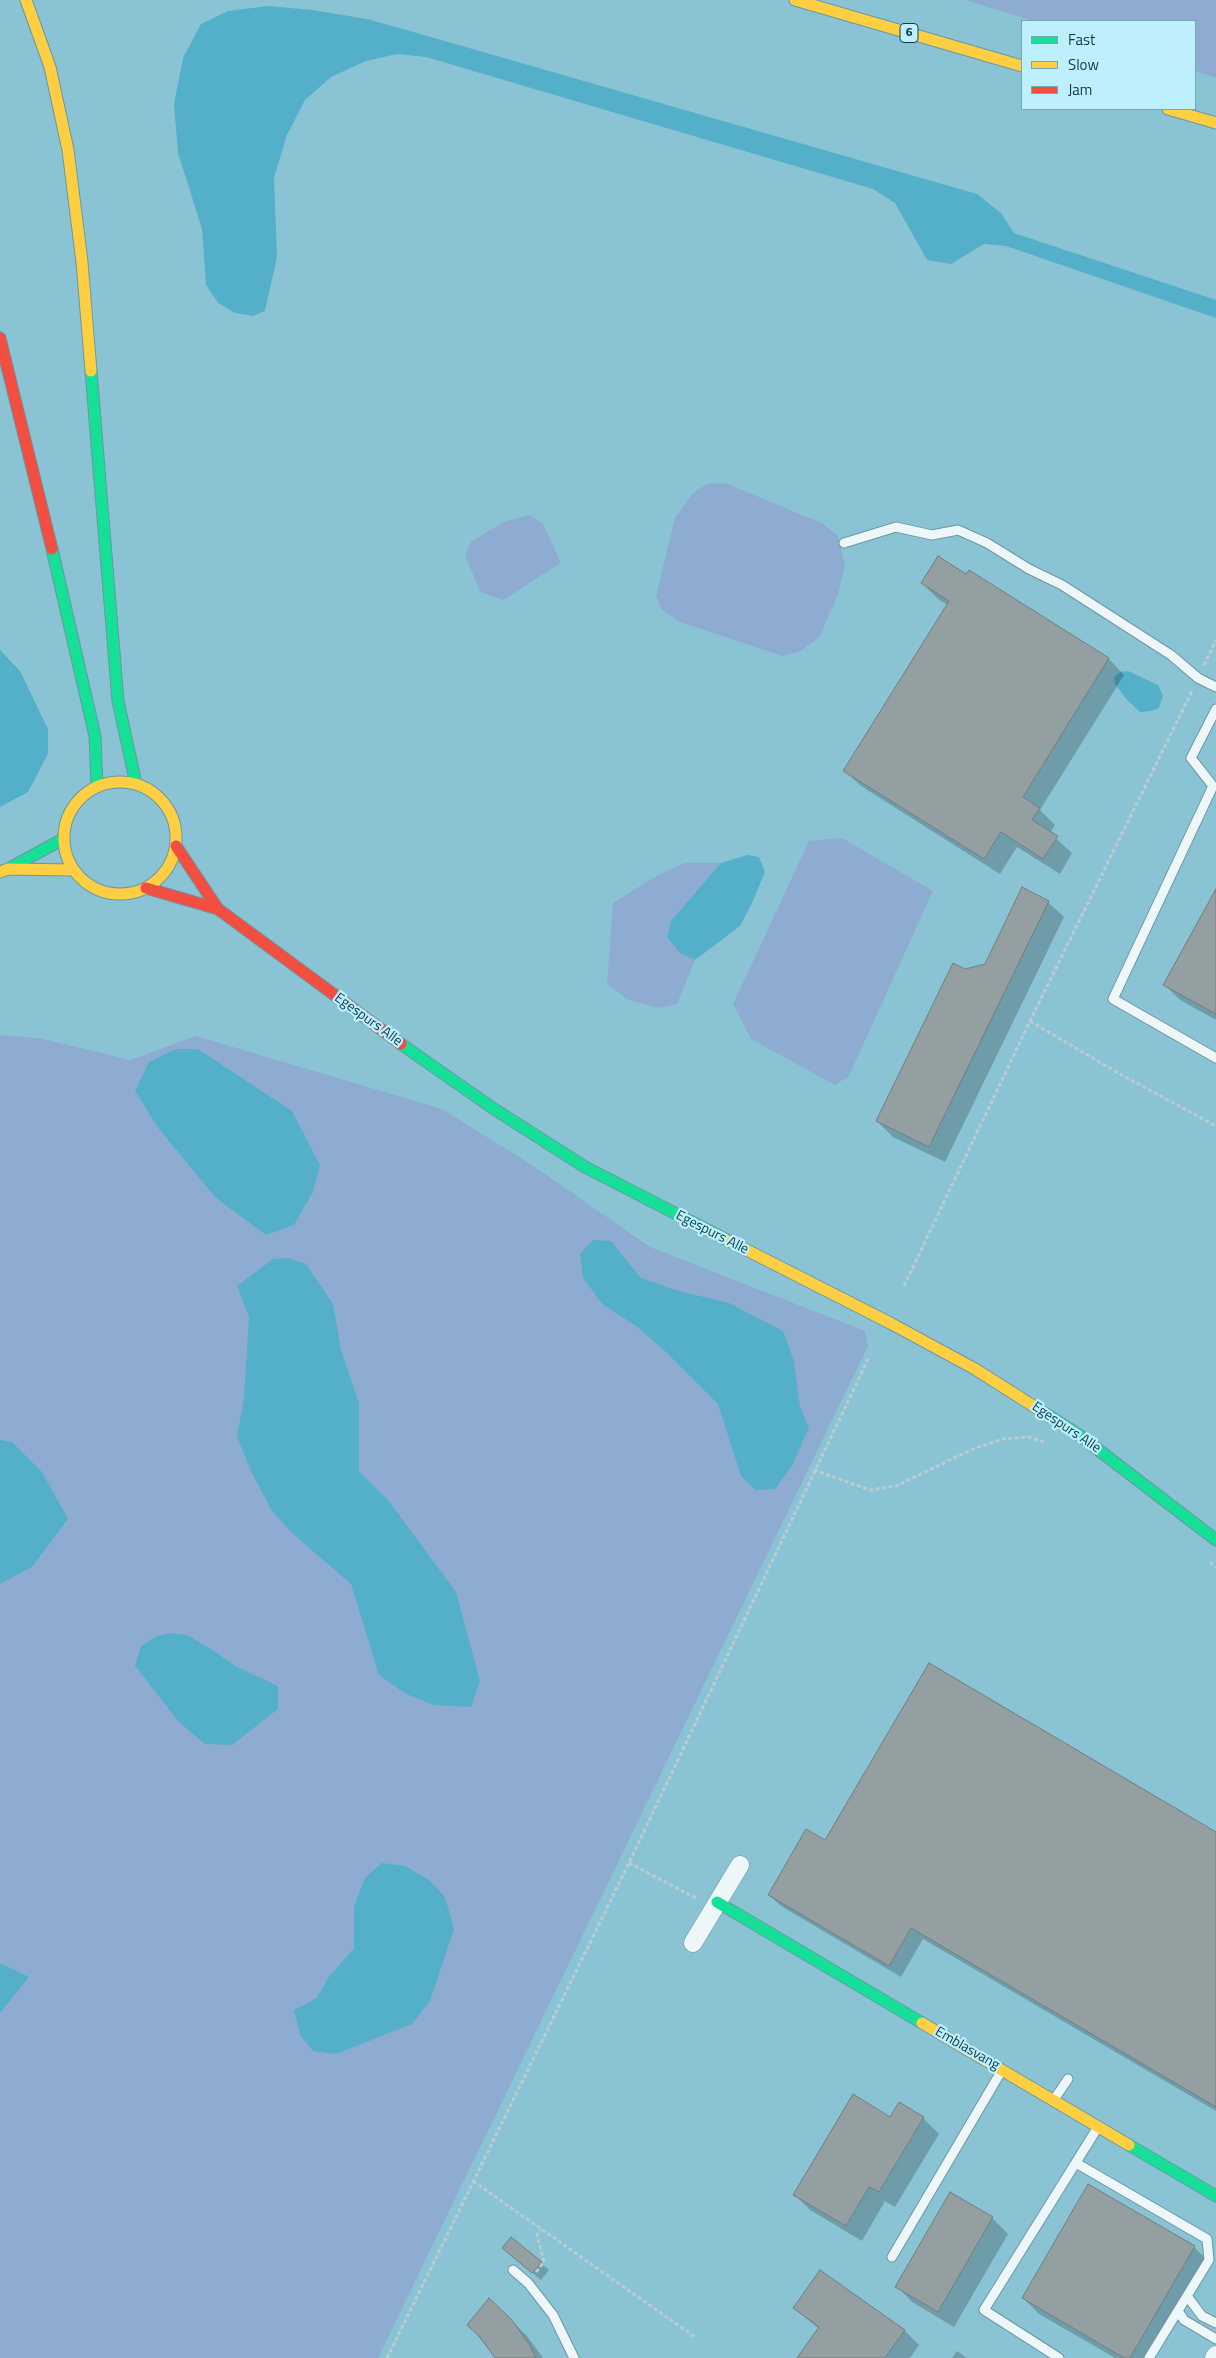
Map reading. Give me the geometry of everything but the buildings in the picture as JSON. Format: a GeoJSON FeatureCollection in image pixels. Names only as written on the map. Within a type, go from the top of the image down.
{"type":"FeatureCollection","features":[{"type":"Feature","properties":{"kind":"main road"},"geometry":{"type":"LineString","coordinates":[[26,0],[50,67],[68,150],[82,262],[118,701],[136,784]]}},
{"type":"Feature","properties":{"kind":"main road","name":"6"},"geometry":{"type":"LineString","coordinates":[[795,0],[1021,66]]}},
{"type":"Feature","properties":{"kind":"main road"},"geometry":{"type":"LineString","coordinates":[[1171,110],[1216,123]]}},
{"type":"Feature","properties":{"kind":"main road"},"geometry":{"type":"LineString","coordinates":[[0,338],[50,536],[95,736],[97,786]]}},
{"type":"Feature","properties":{"kind":"main road"},"geometry":{"type":"LineString","coordinates":[[116,782],[136,784],[154,793],[168,808],[175,826],[176,846],[170,863],[160,878],[146,888],[134,893],[106,893],[82,881],[73,870],[66,855],[63,839],[65,822],[72,808],[83,795],[97,786],[116,782]]}},
{"type":"Feature","properties":{"kind":"main road"},"geometry":{"type":"LineString","coordinates":[[4,871],[63,839]]}},
{"type":"Feature","properties":{"kind":"main road","name":"Egespurs Alle"},"geometry":{"type":"LineString","coordinates":[[176,846],[218,908],[396,1041],[519,1126],[636,1194],[884,1320],[975,1369],[1079,1435],[1216,1540]]}},
{"type":"Feature","properties":{"kind":"main road"},"geometry":{"type":"LineString","coordinates":[[4,871],[73,870]]}},
{"type":"Feature","properties":{"kind":"main road","name":"Egespurs Alle"},"geometry":{"type":"LineString","coordinates":[[146,888],[218,908]]}},
{"type":"Feature","properties":{"kind":"main road","name":"Emblasvang"},"geometry":{"type":"LineString","coordinates":[[717,1902],[1216,2196]]}},
{"type":"Feature","properties":{"kind":"street"},"geometry":{"type":"LineString","coordinates":[[692,1943],[740,1865]]}},
{"type":"Feature","properties":{"kind":"lane"},"geometry":{"type":"LineString","coordinates":[[844,542],[896,527],[932,535],[958,530],[987,543],[1029,569],[1062,585],[1171,655],[1198,678],[1216,687]]}},
{"type":"Feature","properties":{"kind":"lane"},"geometry":{"type":"LineString","coordinates":[[1216,709],[1192,758],[1213,786],[1113,999],[1216,1058]]}},
{"type":"Feature","properties":{"kind":"lane"},"geometry":{"type":"LineString","coordinates":[[892,2257],[1002,2070]]}},
{"type":"Feature","properties":{"kind":"lane"},"geometry":{"type":"LineString","coordinates":[[1054,2101],[1068,2078]]}},
{"type":"Feature","properties":{"kind":"lane"},"geometry":{"type":"LineString","coordinates":[[1059,2358],[984,2310],[1098,2127]]}},
{"type":"Feature","properties":{"kind":"lane"},"geometry":{"type":"LineString","coordinates":[[1076,2163],[1207,2239],[1209,2260],[1149,2358]]}},
{"type":"Feature","properties":{"kind":"lane"},"geometry":{"type":"LineString","coordinates":[[513,2270],[528,2283],[553,2315],[574,2358]]}},
{"type":"Feature","properties":{"kind":"lane"},"geometry":{"type":"LineString","coordinates":[[1187,2296],[1202,2316],[1216,2323]]}},
{"type":"Feature","properties":{"kind":"lane"},"geometry":{"type":"LineString","coordinates":[[1178,2311],[1184,2320],[1216,2339]]}},
{"type":"Feature","properties":{"kind":"path"},"geometry":{"type":"LineString","coordinates":[[904,1286],[1030,1021],[1216,640]]}},
{"type":"Feature","properties":{"kind":"path"},"geometry":{"type":"LineString","coordinates":[[1030,1021],[1216,1126]]}},
{"type":"Feature","properties":{"kind":"path"},"geometry":{"type":"LineString","coordinates":[[388,2358],[629,1863],[869,1357]]}},
{"type":"Feature","properties":{"kind":"path"},"geometry":{"type":"LineString","coordinates":[[814,1470],[870,1490],[896,1486],[973,1449],[1003,1439],[1029,1437],[1047,1443]]}},
{"type":"Feature","properties":{"kind":"path"},"geometry":{"type":"LineString","coordinates":[[1209,1561],[1216,1567]]}},
{"type":"Feature","properties":{"kind":"path"},"geometry":{"type":"LineString","coordinates":[[629,1863],[705,1904],[717,1902]]}},
{"type":"Feature","properties":{"kind":"path"},"geometry":{"type":"LineString","coordinates":[[473,2181],[540,2230],[695,2337]]}},
{"type":"Feature","properties":{"kind":"path"},"geometry":{"type":"LineString","coordinates":[[528,2283],[544,2262],[537,2235],[540,2230]]}},
{"type":"Feature","properties":{"kind":"shaded area"},"geometry":{"type":"Polygon","coordinates":[[[965,0],[1216,0],[1216,78],[1196,71],[1196,20],[1031,20],[965,0]]]}},
{"type":"Feature","properties":{"kind":"shaded area"},"geometry":{"type":"Polygon","coordinates":[[[268,6],[313,10],[367,19],[977,194],[1001,213],[1014,233],[1216,300],[1216,318],[1006,246],[984,244],[951,264],[927,260],[895,203],[873,189],[426,57],[397,54],[366,61],[331,77],[305,100],[287,135],[274,178],[277,257],[265,311],[253,316],[235,313],[218,303],[206,285],[202,229],[178,153],[174,104],[183,58],[201,24],[228,11],[268,6]]]}},
{"type":"Feature","properties":{"kind":"shaded area"},"geometry":{"type":"Polygon","coordinates":[[[725,483],[822,523],[838,536],[845,565],[838,595],[819,637],[800,652],[782,656],[680,622],[662,610],[656,596],[675,518],[692,494],[707,484],[725,483]]]}},
{"type":"Feature","properties":{"kind":"shaded area"},"geometry":{"type":"Polygon","coordinates":[[[530,515],[543,524],[561,563],[503,600],[480,592],[465,555],[471,542],[503,522],[530,515]]]}},
{"type":"Feature","properties":{"kind":"shaded area"},"geometry":{"type":"Polygon","coordinates":[[[0,650],[20,671],[48,729],[48,754],[28,792],[0,807],[0,650]]]}},
{"type":"Feature","properties":{"kind":"shaded area"},"geometry":{"type":"Polygon","coordinates":[[[1128,671],[1158,685],[1163,696],[1159,708],[1140,712],[1127,700],[1115,684],[1114,677],[1120,672],[1128,671]]]}},
{"type":"Feature","properties":{"kind":"shaded area"},"geometry":{"type":"Polygon","coordinates":[[[842,838],[933,891],[849,1076],[835,1085],[751,1039],[733,1004],[809,841],[842,838]]]}},
{"type":"Feature","properties":{"kind":"shaded area"},"geometry":{"type":"Polygon","coordinates":[[[747,855],[759,857],[765,872],[740,926],[695,960],[680,953],[667,937],[671,921],[721,863],[747,855]]]}},
{"type":"Feature","properties":{"kind":"shaded area"},"geometry":{"type":"Polygon","coordinates":[[[684,863],[721,863],[680,953],[695,960],[677,1004],[658,1008],[629,1000],[607,984],[613,903],[658,875],[684,863]]]}},
{"type":"Feature","properties":{"kind":"shaded area"},"geometry":{"type":"Polygon","coordinates":[[[0,1035],[39,1038],[130,1060],[196,1036],[442,1109],[535,1167],[650,1247],[865,1331],[868,1346],[378,2358],[0,2358],[0,1035]]]}},
{"type":"Feature","properties":{"kind":"shaded area"},"geometry":{"type":"Polygon","coordinates":[[[175,1049],[198,1049],[292,1111],[320,1165],[313,1192],[294,1225],[266,1235],[216,1198],[159,1129],[135,1091],[149,1062],[175,1049]]]}},
{"type":"Feature","properties":{"kind":"shaded area"},"geometry":{"type":"Polygon","coordinates":[[[593,1240],[611,1241],[641,1278],[679,1291],[729,1303],[783,1331],[794,1361],[800,1407],[809,1427],[792,1466],[775,1489],[756,1490],[741,1476],[718,1404],[664,1350],[636,1326],[602,1304],[583,1278],[580,1254],[593,1240]]]}},
{"type":"Feature","properties":{"kind":"shaded area"},"geometry":{"type":"Polygon","coordinates":[[[289,1258],[306,1264],[333,1304],[341,1350],[359,1403],[359,1471],[388,1500],[456,1592],[480,1681],[471,1707],[434,1705],[406,1694],[379,1675],[351,1584],[292,1533],[272,1511],[252,1473],[237,1437],[244,1398],[249,1317],[237,1286],[273,1259],[289,1258]]]}},
{"type":"Feature","properties":{"kind":"shaded area"},"geometry":{"type":"Polygon","coordinates":[[[0,1440],[12,1442],[42,1472],[68,1519],[32,1567],[0,1584],[0,1440]]]}},
{"type":"Feature","properties":{"kind":"shaded area"},"geometry":{"type":"Polygon","coordinates":[[[170,1633],[187,1635],[235,1666],[278,1686],[278,1709],[232,1745],[205,1744],[179,1722],[135,1666],[141,1646],[157,1636],[170,1633]]]}},
{"type":"Feature","properties":{"kind":"shaded area"},"geometry":{"type":"Polygon","coordinates":[[[382,1863],[405,1866],[429,1880],[445,1897],[454,1929],[430,2001],[412,2024],[336,2054],[313,2051],[300,2035],[294,2010],[317,1998],[328,1978],[354,1948],[354,1906],[365,1878],[382,1863]]]}},
{"type":"Feature","properties":{"kind":"shaded area"},"geometry":{"type":"Polygon","coordinates":[[[0,1963],[29,1977],[0,2013],[0,1963]]]}},
{"type":"Feature","properties":{"kind":"traffic: fast"},"geometry":{"type":"LineString","coordinates":[[91,371],[118,701],[136,784]]}},
{"type":"Feature","properties":{"kind":"traffic: fast"},"geometry":{"type":"LineString","coordinates":[[52,549],[95,736],[97,786]]}},
{"type":"Feature","properties":{"kind":"traffic: fast"},"geometry":{"type":"LineString","coordinates":[[8,869],[63,839]]}},
{"type":"Feature","properties":{"kind":"traffic: fast"},"geometry":{"type":"LineString","coordinates":[[401,1044],[494,1109],[585,1167],[729,1241]]}},
{"type":"Feature","properties":{"kind":"traffic: fast"},"geometry":{"type":"LineString","coordinates":[[1046,1414],[1079,1435],[1216,1540]]}},
{"type":"Feature","properties":{"kind":"traffic: fast"},"geometry":{"type":"LineString","coordinates":[[717,1902],[922,2023]]}},
{"type":"Feature","properties":{"kind":"traffic: fast"},"geometry":{"type":"LineString","coordinates":[[1129,2145],[1216,2196]]}},
{"type":"Feature","properties":{"kind":"traffic: slow"},"geometry":{"type":"LineString","coordinates":[[26,0],[50,67],[68,150],[82,262],[91,371]]}},
{"type":"Feature","properties":{"kind":"traffic: slow"},"geometry":{"type":"LineString","coordinates":[[795,0],[1021,66]]}},
{"type":"Feature","properties":{"kind":"traffic: slow"},"geometry":{"type":"LineString","coordinates":[[1171,110],[1216,123]]}},
{"type":"Feature","properties":{"kind":"traffic: slow"},"geometry":{"type":"LineString","coordinates":[[120,782],[142,786],[160,798],[172,816],[176,838],[172,860],[160,878],[142,890],[120,894],[98,890],[80,878],[68,860],[64,838],[68,816],[80,798],[98,786],[120,782]]}},
{"type":"Feature","properties":{"kind":"traffic: slow"},"geometry":{"type":"LineString","coordinates":[[0,872],[8,869],[73,870]]}},
{"type":"Feature","properties":{"kind":"traffic: slow"},"geometry":{"type":"LineString","coordinates":[[729,1241],[892,1324],[975,1369],[1046,1414]]}},
{"type":"Feature","properties":{"kind":"traffic: slow"},"geometry":{"type":"LineString","coordinates":[[922,2023],[1129,2145]]}},
{"type":"Feature","properties":{"kind":"traffic: jam"},"geometry":{"type":"LineString","coordinates":[[0,338],[52,549]]}},
{"type":"Feature","properties":{"kind":"traffic: jam"},"geometry":{"type":"LineString","coordinates":[[176,846],[218,909],[401,1044]]}},
{"type":"Feature","properties":{"kind":"traffic: jam"},"geometry":{"type":"LineString","coordinates":[[146,888],[218,909]]}}]}
